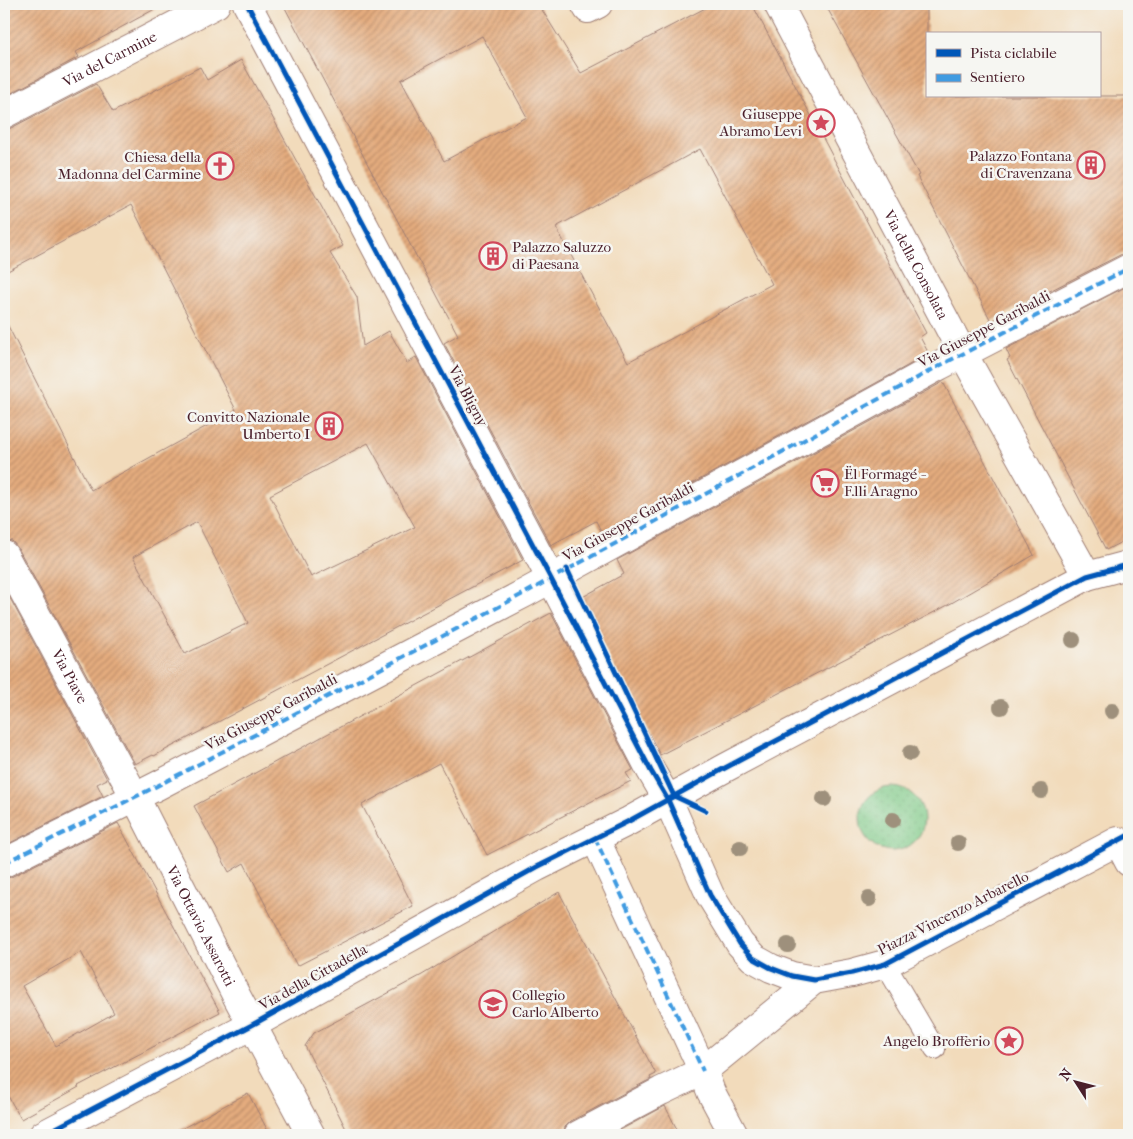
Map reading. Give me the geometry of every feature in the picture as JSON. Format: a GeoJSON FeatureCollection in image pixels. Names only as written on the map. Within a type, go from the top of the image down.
{"type":"FeatureCollection","features":[{"type":"Feature","properties":{"kind":"street","name":"Via del Carmine"},"geometry":{"type":"LineString","coordinates":[[4,114],[216,4]]}},
{"type":"Feature","properties":{"kind":"street","name":"Via Bligny"},"geometry":{"type":"LineString","coordinates":[[247,4],[668,800]]}},
{"type":"Feature","properties":{"kind":"street"},"geometry":{"type":"LineString","coordinates":[[585,4],[588,9],[598,4]]}},
{"type":"Feature","properties":{"kind":"street","name":"Via della Consolata"},"geometry":{"type":"LineString","coordinates":[[778,4],[963,354],[1087,576]]}},
{"type":"Feature","properties":{"kind":"street","name":"Via Giuseppe Garibaldi"},"geometry":{"type":"LineString","coordinates":[[4,863],[157,786],[551,579],[922,375],[1129,268]]}},
{"type":"Feature","properties":{"kind":"street","name":"Via Piave"},"geometry":{"type":"LineString","coordinates":[[4,555],[135,796]]}},
{"type":"Feature","properties":{"kind":"street"},"geometry":{"type":"LineString","coordinates":[[734,1135],[711,1092],[595,838],[1087,576],[1124,566],[1129,568]]}},
{"type":"Feature","properties":{"kind":"street","name":"Via Ottavio Assarotti"},"geometry":{"type":"LineString","coordinates":[[135,796],[252,1025],[311,1135]]}},
{"type":"Feature","properties":{"kind":"street","name":"Piazza Vincenzo Arbarello"},"geometry":{"type":"LineString","coordinates":[[668,800],[710,895],[740,944],[754,958],[771,968],[792,976],[814,980],[852,973],[885,964],[1126,845]]}},
{"type":"Feature","properties":{"kind":"street","name":"Via della Cittadella"},"geometry":{"type":"LineString","coordinates":[[43,1135],[252,1025],[537,867],[595,838]]}},
{"type":"Feature","properties":{"kind":"street","name":"Piazza Vincenzo Arbarello"},"geometry":{"type":"LineString","coordinates":[[578,1135],[703,1071],[814,980]]}},
{"type":"Feature","properties":{"kind":"lane"},"geometry":{"type":"LineString","coordinates":[[885,964],[935,1049]]}},
{"type":"Feature","properties":{"kind":"green space"},"geometry":{"type":"Polygon","coordinates":[[[892,787],[910,793],[918,801],[924,819],[918,837],[910,845],[892,851],[874,845],[866,837],[860,819],[866,801],[874,793],[892,787]]]}},
{"type":"Feature","properties":{"kind":"building"},"geometry":{"type":"Polygon","coordinates":[[[4,4],[164,4],[76,52],[79,57],[4,97],[4,4]]]}},
{"type":"Feature","properties":{"kind":"building","name":"Palazzo Saluzzo di Paesana"},"geometry":{"type":"Polygon","coordinates":[[[283,4],[541,4],[539,5],[581,73],[713,4],[752,4],[926,333],[920,337],[929,354],[602,533],[596,521],[551,545],[444,343],[458,335],[283,4]],[[482,36],[401,80],[444,161],[527,117],[482,36]],[[700,149],[556,227],[628,362],[772,284],[700,149]]]}},
{"type":"Feature","properties":{"kind":"building"},"geometry":{"type":"Polygon","coordinates":[[[825,4],[927,4],[926,98],[1100,98],[1100,96],[1129,96],[1129,252],[991,321],[917,176],[919,175],[825,4]]]}},
{"type":"Feature","properties":{"kind":"building","name":"Convitto Nazionale Umberto I"},"geometry":{"type":"Polygon","coordinates":[[[241,60],[343,246],[330,253],[357,297],[363,346],[389,331],[407,363],[416,357],[523,560],[154,756],[135,764],[18,548],[12,541],[4,539],[4,318],[91,490],[236,410],[131,205],[4,273],[4,130],[96,84],[113,112],[200,67],[207,80],[241,60]],[[368,443],[270,495],[311,577],[415,527],[368,443]],[[197,522],[133,557],[185,654],[248,623],[197,522]]]}},
{"type":"Feature","properties":{"kind":"building"},"geometry":{"type":"Polygon","coordinates":[[[1129,285],[1129,538],[1106,550],[1007,360],[1010,358],[1006,349],[1129,285]]]}},
{"type":"Feature","properties":{"kind":"building"},"geometry":{"type":"Polygon","coordinates":[[[943,382],[1034,555],[948,605],[660,755],[579,599],[624,574],[617,560],[943,382]]]}},
{"type":"Feature","properties":{"kind":"building"},"geometry":{"type":"Polygon","coordinates":[[[4,587],[107,779],[97,784],[103,796],[4,846],[4,587]]]}},
{"type":"Feature","properties":{"kind":"building"},"geometry":{"type":"Polygon","coordinates":[[[551,613],[633,770],[626,773],[631,781],[487,855],[439,763],[362,805],[413,906],[297,966],[244,863],[229,872],[194,806],[551,613]]]}},
{"type":"Feature","properties":{"kind":"building"},"geometry":{"type":"Polygon","coordinates":[[[118,823],[220,1012],[78,1086],[21,1119],[4,1089],[4,879],[118,823]],[[81,952],[22,986],[56,1046],[114,1013],[81,952]]]}},
{"type":"Feature","properties":{"kind":"building","name":"Collegio Carlo Alberto"},"geometry":{"type":"Polygon","coordinates":[[[559,892],[656,1074],[650,1077],[651,1079],[571,1121],[565,1127],[563,1135],[349,1135],[305,1046],[314,1033],[422,975],[559,892]]]}},
{"type":"Feature","properties":{"kind":"building"},"geometry":{"type":"Polygon","coordinates":[[[248,1093],[270,1135],[170,1135],[248,1093]]]}},
{"type":"Feature","properties":{"kind":"building"},"geometry":{"type":"Polygon","coordinates":[[[665,1106],[680,1135],[611,1135],[665,1106]]]}},
{"type":"Feature","properties":{"kind":"marked path"},"geometry":{"type":"LineString","coordinates":[[4,863],[157,786],[525,593],[939,366],[1129,268]]}},
{"type":"Feature","properties":{"kind":"marked path"},"geometry":{"type":"LineString","coordinates":[[595,838],[703,1071]]}},
{"type":"Feature","properties":{"kind":"cycle path"},"geometry":{"type":"LineString","coordinates":[[247,4],[668,800],[710,895],[740,944],[753,958],[771,968],[792,976],[814,980],[852,973],[885,964],[1129,835]]}},
{"type":"Feature","properties":{"kind":"cycle path"},"geometry":{"type":"LineString","coordinates":[[43,1135],[252,1025],[537,867],[629,821],[1087,576],[1124,566],[1129,568]]}},
{"type":"Feature","properties":{"kind":"cycle path"},"geometry":{"type":"LineString","coordinates":[[567,569],[674,796],[706,811]]}},
{"type":"Feature","properties":{"kind":"place","name":"Giuseppe Abramo Levi"},"geometry":{"type":"Point","coordinates":[821,123]}},
{"type":"Feature","properties":{"kind":"place","name":"Palazzo Fontana di Cravenzana"},"geometry":{"type":"Point","coordinates":[1091,165]}},
{"type":"Feature","properties":{"kind":"place","name":"Chiesa della Madonna del Carmine"},"geometry":{"type":"Point","coordinates":[220,166]}},
{"type":"Feature","properties":{"kind":"place","name":"Palazzo Saluzzo di Paesana"},"geometry":{"type":"Point","coordinates":[493,256]}},
{"type":"Feature","properties":{"kind":"place","name":"Convitto Nazionale Umberto I"},"geometry":{"type":"Point","coordinates":[329,426]}},
{"type":"Feature","properties":{"kind":"place","name":"Ël Formagé - F.lli Aragno"},"geometry":{"type":"Point","coordinates":[825,483]}},
{"type":"Feature","properties":{"kind":"place","name":"Collegio Carlo Alberto"},"geometry":{"type":"Point","coordinates":[493,1004]}},
{"type":"Feature","properties":{"kind":"place","name":"Angelo Brofferio"},"geometry":{"type":"Point","coordinates":[1009,1041]}}]}
